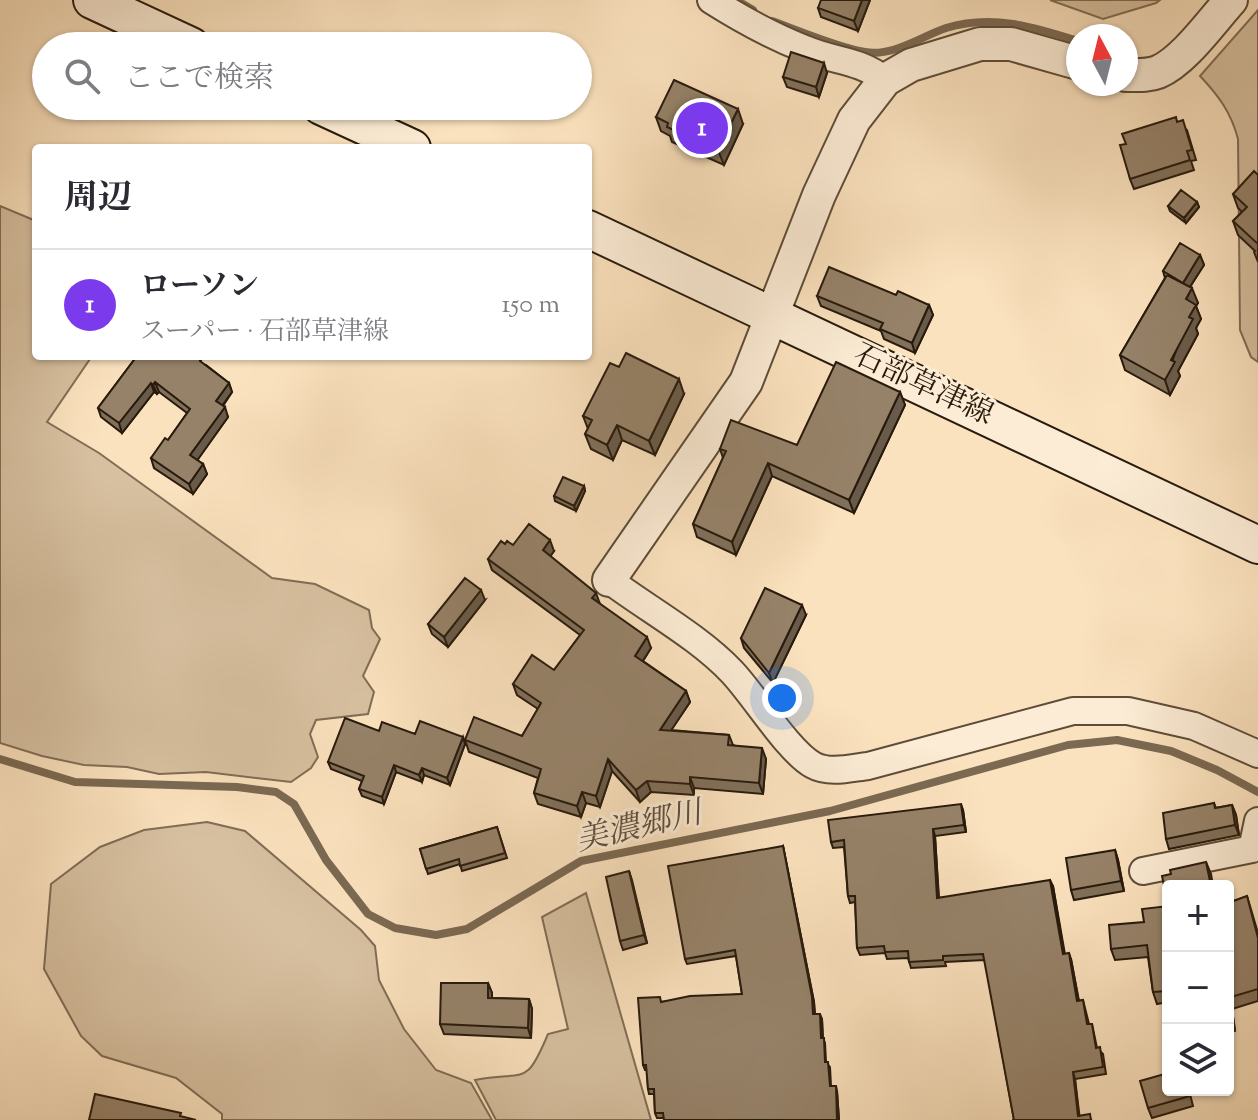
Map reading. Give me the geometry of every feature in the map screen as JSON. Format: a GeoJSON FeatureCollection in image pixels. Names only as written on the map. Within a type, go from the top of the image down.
{"type":"FeatureCollection","features":[{"type":"Feature","properties":{"kind":"main road"},"geometry":{"type":"LineString","coordinates":[[92,0],[161,32]]}},
{"type":"Feature","properties":{"kind":"main road"},"geometry":{"type":"LineString","coordinates":[[351,120],[403,144]]}},
{"type":"Feature","properties":{"kind":"main road","name":"石部草津線"},"geometry":{"type":"LineString","coordinates":[[592,231],[1258,545]]}},
{"type":"Feature","properties":{"kind":"street"},"geometry":{"type":"LineString","coordinates":[[711,0],[746,22],[807,50],[868,67],[885,80]]}},
{"type":"Feature","properties":{"kind":"street"},"geometry":{"type":"LineString","coordinates":[[1138,75],[1161,71],[1188,48],[1231,0]]}},
{"type":"Feature","properties":{"kind":"street"},"geometry":{"type":"LineString","coordinates":[[1066,60],[1011,44],[980,44],[911,65],[885,80],[854,120],[819,195],[746,382],[609,580],[705,647],[724,664],[796,749],[808,777],[868,766],[1073,711],[1128,711],[1194,726],[1258,754]]}},
{"type":"Feature","properties":{"kind":"street"},"geometry":{"type":"LineString","coordinates":[[1143,871],[1252,849],[1258,821]]}},
{"type":"Feature","properties":{"kind":"shaded area"},"geometry":{"type":"Polygon","coordinates":[[[1050,0],[1160,0],[1103,19],[1050,0]]]}},
{"type":"Feature","properties":{"kind":"shaded area"},"geometry":{"type":"Polygon","coordinates":[[[1258,10],[1258,362],[1251,357],[1240,330],[1238,139],[1223,104],[1200,76],[1258,10]]]}},
{"type":"Feature","properties":{"kind":"shaded area"},"geometry":{"type":"Polygon","coordinates":[[[0,206],[32,219],[32,360],[89,360],[47,422],[99,453],[272,578],[315,584],[369,610],[372,628],[380,639],[363,676],[374,692],[368,714],[316,720],[310,734],[318,757],[311,768],[291,782],[206,772],[159,774],[127,767],[84,765],[0,743],[0,206]]]}},
{"type":"Feature","properties":{"kind":"shaded area"},"geometry":{"type":"Polygon","coordinates":[[[207,822],[245,831],[361,930],[375,946],[379,980],[404,1029],[436,1070],[471,1083],[492,1120],[222,1120],[222,1114],[176,1078],[102,1056],[81,1036],[44,969],[51,884],[100,847],[144,830],[207,822]]]}},
{"type":"Feature","properties":{"kind":"shaded area"},"geometry":{"type":"Polygon","coordinates":[[[586,893],[651,1120],[496,1120],[475,1080],[522,1074],[534,1063],[548,1034],[568,1029],[542,917],[586,893]]]}},
{"type":"Feature","properties":{"kind":"building"},"geometry":{"type":"Polygon","coordinates":[[[821,0],[862,0],[854,21],[818,8],[821,0]]]}},
{"type":"Feature","properties":{"kind":"building"},"geometry":{"type":"Polygon","coordinates":[[[791,52],[824,63],[816,87],[783,77],[791,52]]]}},
{"type":"Feature","properties":{"kind":"building"},"geometry":{"type":"Polygon","coordinates":[[[674,80],[738,109],[718,150],[667,127],[668,123],[656,117],[674,80]]]}},
{"type":"Feature","properties":{"kind":"building"},"geometry":{"type":"Polygon","coordinates":[[[1176,117],[1177,122],[1183,120],[1192,150],[1187,151],[1190,160],[1130,179],[1120,145],[1126,144],[1122,134],[1176,117]]]}},
{"type":"Feature","properties":{"kind":"building"},"geometry":{"type":"Polygon","coordinates":[[[1254,171],[1258,175],[1258,244],[1233,221],[1247,207],[1233,194],[1254,171]]]}},
{"type":"Feature","properties":{"kind":"building"},"geometry":{"type":"Polygon","coordinates":[[[1181,190],[1197,202],[1184,218],[1168,206],[1181,190]]]}},
{"type":"Feature","properties":{"kind":"building"},"geometry":{"type":"Polygon","coordinates":[[[1180,243],[1200,255],[1183,283],[1163,271],[1180,243]]]}},
{"type":"Feature","properties":{"kind":"building"},"geometry":{"type":"Polygon","coordinates":[[[829,267],[929,305],[912,343],[880,329],[883,323],[817,296],[829,267]]]}},
{"type":"Feature","properties":{"kind":"building"},"geometry":{"type":"Polygon","coordinates":[[[1167,275],[1192,288],[1186,299],[1196,305],[1189,317],[1193,319],[1171,360],[1175,362],[1165,380],[1120,355],[1167,275]]]}},
{"type":"Feature","properties":{"kind":"building"},"geometry":{"type":"Polygon","coordinates":[[[626,353],[679,379],[649,441],[617,425],[607,445],[585,434],[592,420],[583,416],[610,363],[619,367],[626,353]]]}},
{"type":"Feature","properties":{"kind":"building"},"geometry":{"type":"Polygon","coordinates":[[[134,360],[201,360],[229,383],[216,401],[225,407],[190,455],[203,464],[189,484],[151,458],[190,409],[155,382],[119,423],[98,408],[134,360]]]}},
{"type":"Feature","properties":{"kind":"building"},"geometry":{"type":"Polygon","coordinates":[[[836,362],[900,392],[849,500],[768,463],[732,542],[693,524],[726,451],[720,449],[731,420],[797,445],[836,362]]]}},
{"type":"Feature","properties":{"kind":"building"},"geometry":{"type":"Polygon","coordinates":[[[563,477],[584,486],[574,506],[554,496],[563,477]]]}},
{"type":"Feature","properties":{"kind":"building"},"geometry":{"type":"Polygon","coordinates":[[[529,524],[550,540],[543,550],[596,593],[592,598],[647,637],[635,656],[686,691],[660,730],[729,735],[728,745],[762,748],[759,783],[690,777],[690,784],[647,781],[636,790],[608,759],[596,796],[582,792],[577,806],[534,793],[541,769],[465,740],[474,717],[522,736],[541,703],[513,684],[532,655],[554,670],[584,630],[488,559],[501,541],[513,545],[529,524]]]}},
{"type":"Feature","properties":{"kind":"building"},"geometry":{"type":"Polygon","coordinates":[[[465,578],[481,590],[444,637],[428,624],[465,578]]]}},
{"type":"Feature","properties":{"kind":"building"},"geometry":{"type":"Polygon","coordinates":[[[765,588],[802,605],[769,673],[741,638],[765,588]]]}},
{"type":"Feature","properties":{"kind":"building"},"geometry":{"type":"Polygon","coordinates":[[[345,718],[379,731],[382,722],[415,734],[420,721],[463,737],[447,778],[422,768],[419,775],[394,765],[382,797],[359,789],[364,776],[328,762],[345,718]]]}},
{"type":"Feature","properties":{"kind":"building"},"geometry":{"type":"Polygon","coordinates":[[[1214,803],[1215,808],[1232,805],[1235,825],[1166,839],[1163,813],[1214,803]]]}},
{"type":"Feature","properties":{"kind":"building"},"geometry":{"type":"Polygon","coordinates":[[[961,804],[964,825],[933,829],[937,898],[1050,880],[1063,954],[1069,953],[1077,1001],[1083,1000],[1087,1024],[1092,1024],[1096,1048],[1100,1047],[1103,1067],[1073,1072],[1078,1116],[1090,1114],[1091,1120],[1014,1120],[983,954],[909,962],[908,951],[885,952],[884,946],[857,948],[855,896],[848,896],[844,840],[831,842],[828,820],[961,804]]]}},
{"type":"Feature","properties":{"kind":"building"},"geometry":{"type":"Polygon","coordinates":[[[497,827],[505,853],[460,866],[459,859],[426,869],[420,849],[497,827]]]}},
{"type":"Feature","properties":{"kind":"building"},"geometry":{"type":"Polygon","coordinates":[[[783,846],[813,1014],[820,1014],[830,1086],[836,1086],[837,1120],[664,1120],[663,1113],[655,1113],[654,1089],[648,1089],[638,998],[660,997],[661,1002],[690,996],[742,994],[735,950],[685,959],[668,866],[783,846]]]}},
{"type":"Feature","properties":{"kind":"building"},"geometry":{"type":"Polygon","coordinates":[[[1115,850],[1121,881],[1071,890],[1066,858],[1115,850]]]}},
{"type":"Feature","properties":{"kind":"building"},"geometry":{"type":"Polygon","coordinates":[[[1206,862],[1210,880],[1163,880],[1162,876],[1171,874],[1170,870],[1206,862]]]}},
{"type":"Feature","properties":{"kind":"building"},"geometry":{"type":"Polygon","coordinates":[[[629,871],[644,935],[620,941],[606,877],[629,871]]]}},
{"type":"Feature","properties":{"kind":"building"},"geometry":{"type":"Polygon","coordinates":[[[1247,896],[1258,938],[1258,989],[1234,996],[1234,952],[1234,901],[1247,896]]]}},
{"type":"Feature","properties":{"kind":"building"},"geometry":{"type":"Polygon","coordinates":[[[1162,907],[1162,991],[1153,992],[1147,945],[1111,949],[1109,925],[1144,922],[1142,909],[1162,907]]]}},
{"type":"Feature","properties":{"kind":"building"},"geometry":{"type":"Polygon","coordinates":[[[441,983],[488,983],[488,998],[529,999],[528,1028],[440,1024],[441,983]]]}},
{"type":"Feature","properties":{"kind":"building"},"geometry":{"type":"Polygon","coordinates":[[[1162,1075],[1162,1096],[1190,1096],[1148,1108],[1140,1081],[1162,1075]]]}},
{"type":"Feature","properties":{"kind":"building"},"geometry":{"type":"Polygon","coordinates":[[[95,1094],[181,1113],[180,1116],[196,1120],[89,1120],[95,1094]]]}},
{"type":"Feature","properties":{"kind":"waterway"},"geometry":{"type":"LineString","coordinates":[[736,0],[753,10]]}},
{"type":"Feature","properties":{"kind":"waterway"},"geometry":{"type":"LineString","coordinates":[[772,21],[843,47],[875,53],[896,49],[946,28],[980,22],[1013,24],[1066,38]]}},
{"type":"Feature","properties":{"kind":"waterway","name":"美濃郷川"},"geometry":{"type":"LineString","coordinates":[[0,759],[75,782],[237,787],[276,792],[294,804],[326,860],[368,914],[395,928],[436,935],[467,929],[581,861],[830,811],[1068,745],[1117,740],[1171,751],[1217,770],[1258,792]]}},
{"type":"Feature","properties":{"kind":"place","name":"ローソン"},"geometry":{"type":"Point","coordinates":[702,128]}}]}
